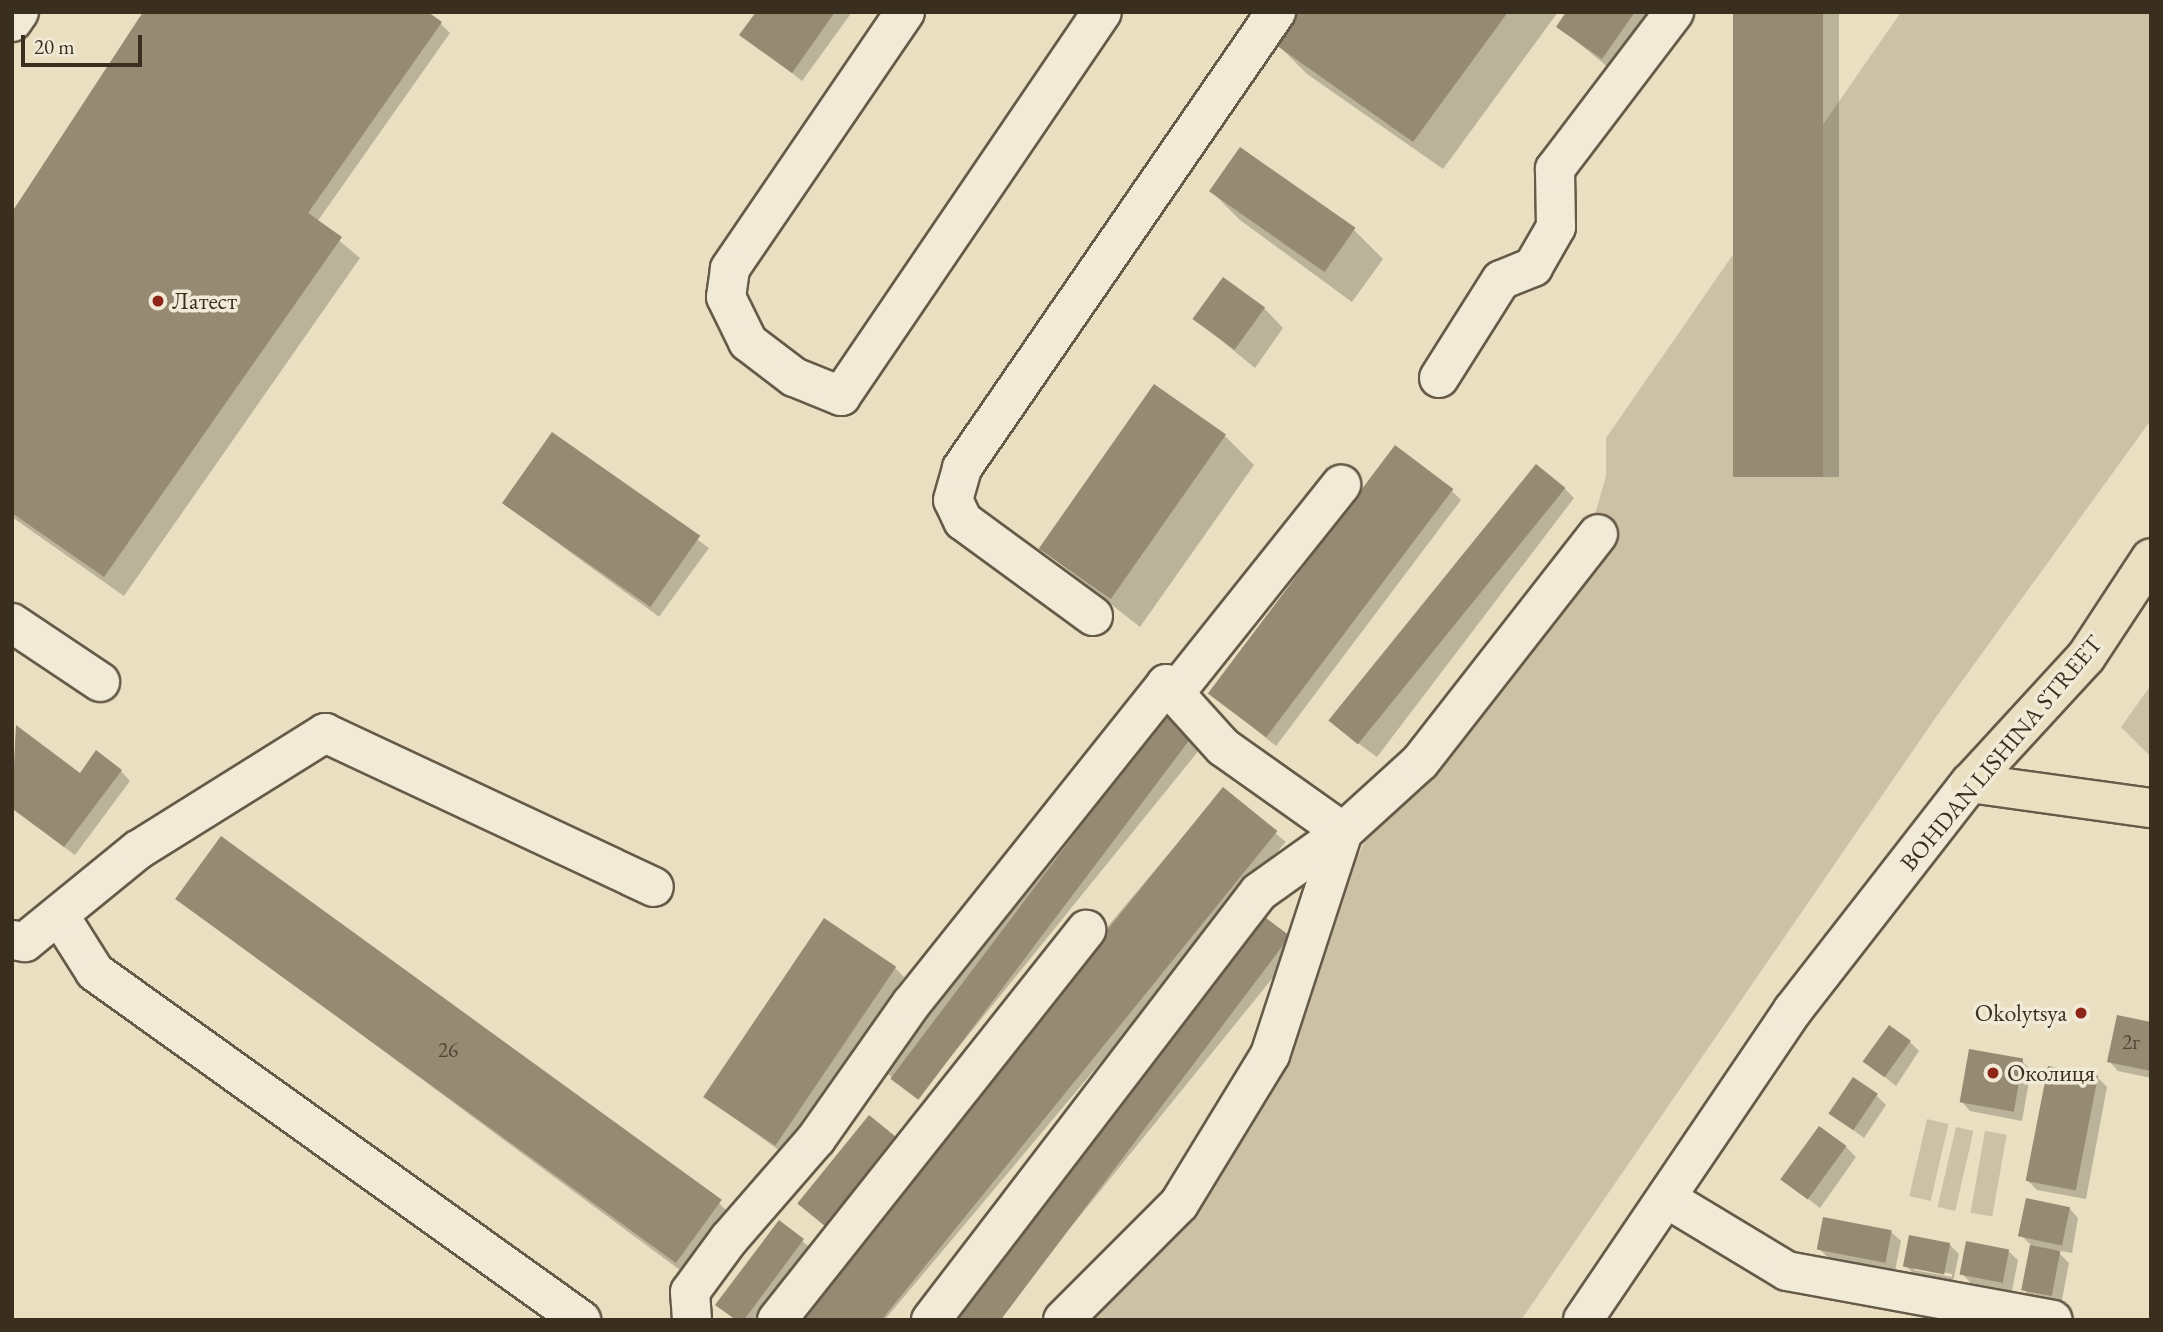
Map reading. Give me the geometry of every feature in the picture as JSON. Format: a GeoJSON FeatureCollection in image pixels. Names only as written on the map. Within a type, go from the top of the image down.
{"type":"FeatureCollection","features":[{"type":"Feature","properties":{"kind":"main road","name":"BOHDAN LISHINA STREET"},"geometry":{"type":"LineString","coordinates":[[1970,783],[2086,657],[2151,558]]}},
{"type":"Feature","properties":{"kind":"main road"},"geometry":{"type":"LineString","coordinates":[[1970,783],[2151,808]]}},
{"type":"Feature","properties":{"kind":"street"},"geometry":{"type":"LineString","coordinates":[[12,22],[19,12]]}},
{"type":"Feature","properties":{"kind":"street"},"geometry":{"type":"LineString","coordinates":[[905,12],[730,269],[726,297],[748,342],[794,377],[841,396],[1102,12]]}},
{"type":"Feature","properties":{"kind":"street"},"geometry":{"type":"LineString","coordinates":[[1093,616],[963,521],[953,500],[962,468],[1276,12]]}},
{"type":"Feature","properties":{"kind":"street"},"geometry":{"type":"LineString","coordinates":[[1439,378],[1501,280],[1533,267],[1556,227],[1555,169],[1674,12]]}},
{"type":"Feature","properties":{"kind":"street"},"geometry":{"type":"LineString","coordinates":[[1174,694],[1341,485]]}},
{"type":"Feature","properties":{"kind":"street"},"geometry":{"type":"LineString","coordinates":[[931,1320],[1259,892],[1343,832],[1420,762],[1598,534]]}},
{"type":"Feature","properties":{"kind":"street"},"geometry":{"type":"LineString","coordinates":[[12,623],[100,682]]}},
{"type":"Feature","properties":{"kind":"street"},"geometry":{"type":"LineString","coordinates":[[692,1320],[690,1292],[729,1239],[816,1139],[911,1004],[1166,684],[1223,747],[1343,832]]}},
{"type":"Feature","properties":{"kind":"street"},"geometry":{"type":"LineString","coordinates":[[12,940],[25,942],[138,850],[325,733],[654,887]]}},
{"type":"Feature","properties":{"kind":"street","name":"BOHDAN LISHINA STREET"},"geometry":{"type":"LineString","coordinates":[[1583,1320],[1793,1010],[1970,783]]}},
{"type":"Feature","properties":{"kind":"street"},"geometry":{"type":"LineString","coordinates":[[1063,1320],[1179,1204],[1270,1055],[1343,832]]}},
{"type":"Feature","properties":{"kind":"street"},"geometry":{"type":"LineString","coordinates":[[59,915],[95,972],[581,1320]]}},
{"type":"Feature","properties":{"kind":"street"},"geometry":{"type":"LineString","coordinates":[[777,1320],[1086,930]]}},
{"type":"Feature","properties":{"kind":"street"},"geometry":{"type":"LineString","coordinates":[[1666,1198],[1787,1270],[2053,1320]]}},
{"type":"Feature","properties":{"kind":"shaded area"},"geometry":{"type":"Polygon","coordinates":[[[1901,12],[2151,12],[2151,420],[1936,717],[1521,1320],[1076,1320],[1197,1207],[1366,838],[1396,812],[1469,721],[1578,573],[1606,476],[1606,438],[1901,12]]]}},
{"type":"Feature","properties":{"kind":"shaded area"},"geometry":{"type":"Polygon","coordinates":[[[2151,685],[2151,757],[2121,727],[2151,685]]]}},
{"type":"Feature","properties":{"kind":"shaded area"},"geometry":{"type":"Polygon","coordinates":[[[1927,1119],[1948,1124],[1931,1201],[1909,1196],[1927,1119]]]}},
{"type":"Feature","properties":{"kind":"shaded area"},"geometry":{"type":"Polygon","coordinates":[[[1956,1127],[1974,1131],[1955,1211],[1938,1207],[1956,1127]]]}},
{"type":"Feature","properties":{"kind":"shaded area"},"geometry":{"type":"Polygon","coordinates":[[[1985,1131],[2007,1135],[1992,1217],[1971,1213],[1985,1131]]]}},
{"type":"Feature","properties":{"kind":"building"},"geometry":{"type":"Polygon","coordinates":[[[143,12],[428,12],[442,22],[308,213],[342,237],[104,577],[12,513],[12,212],[143,12]]]}},
{"type":"Feature","properties":{"kind":"building"},"geometry":{"type":"Polygon","coordinates":[[[756,12],[835,12],[792,73],[739,35],[756,12]]]}},
{"type":"Feature","properties":{"kind":"building"},"geometry":{"type":"Polygon","coordinates":[[[1299,12],[1508,12],[1413,142],[1276,45],[1299,12]]]}},
{"type":"Feature","properties":{"kind":"building"},"geometry":{"type":"Polygon","coordinates":[[[1566,12],[1635,12],[1602,59],[1556,27],[1566,12]]]}},
{"type":"Feature","properties":{"kind":"building"},"geometry":{"type":"Polygon","coordinates":[[[1733,12],[1823,12],[1823,477],[1733,477],[1733,12]]]}},
{"type":"Feature","properties":{"kind":"building"},"geometry":{"type":"Polygon","coordinates":[[[1240,147],[1356,228],[1325,272],[1209,191],[1240,147]]]}},
{"type":"Feature","properties":{"kind":"building"},"geometry":{"type":"Polygon","coordinates":[[[1223,277],[1265,308],[1235,350],[1192,319],[1223,277]]]}},
{"type":"Feature","properties":{"kind":"building"},"geometry":{"type":"Polygon","coordinates":[[[1154,384],[1226,434],[1111,599],[1039,549],[1154,384]]]}},
{"type":"Feature","properties":{"kind":"building"},"geometry":{"type":"Polygon","coordinates":[[[552,432],[700,536],[650,607],[502,503],[552,432]]]}},
{"type":"Feature","properties":{"kind":"building"},"geometry":{"type":"Polygon","coordinates":[[[1395,445],[1453,489],[1266,737],[1208,693],[1395,445]]]}},
{"type":"Feature","properties":{"kind":"building"},"geometry":{"type":"Polygon","coordinates":[[[1536,464],[1566,488],[1358,744],[1328,720],[1536,464]]]}},
{"type":"Feature","properties":{"kind":"building"},"geometry":{"type":"Polygon","coordinates":[[[1169,709],[1197,730],[918,1100],[890,1079],[1169,709]]]}},
{"type":"Feature","properties":{"kind":"building"},"geometry":{"type":"Polygon","coordinates":[[[16,725],[80,773],[96,750],[122,770],[64,847],[12,808],[16,725]]]}},
{"type":"Feature","properties":{"kind":"building"},"geometry":{"type":"Polygon","coordinates":[[[1223,787],[1277,831],[881,1320],[799,1320],[794,1316],[1223,787]]]}},
{"type":"Feature","properties":{"kind":"building"},"geometry":{"type":"Polygon","coordinates":[[[221,836],[722,1200],[676,1263],[175,899],[221,836]]]}},
{"type":"Feature","properties":{"kind":"building"},"geometry":{"type":"Polygon","coordinates":[[[1258,912],[1290,936],[1001,1320],[957,1320],[953,1317],[1258,912]]]}},
{"type":"Feature","properties":{"kind":"building"},"geometry":{"type":"Polygon","coordinates":[[[824,918],[896,967],[775,1146],[703,1097],[824,918]]]}},
{"type":"Feature","properties":{"kind":"building"},"geometry":{"type":"Polygon","coordinates":[[[2117,1015],[2151,1022],[2151,1071],[2107,1062],[2117,1015]]]}},
{"type":"Feature","properties":{"kind":"building"},"geometry":{"type":"Polygon","coordinates":[[[1889,1025],[1911,1041],[1884,1077],[1863,1061],[1889,1025]]]}},
{"type":"Feature","properties":{"kind":"building"},"geometry":{"type":"Polygon","coordinates":[[[1969,1049],[2023,1059],[2014,1112],[1960,1102],[1969,1049]]]}},
{"type":"Feature","properties":{"kind":"building"},"geometry":{"type":"Polygon","coordinates":[[[2048,1066],[2098,1076],[2076,1191],[2026,1181],[2048,1066]]]}},
{"type":"Feature","properties":{"kind":"building"},"geometry":{"type":"Polygon","coordinates":[[[1853,1077],[1878,1094],[1853,1130],[1828,1113],[1853,1077]]]}},
{"type":"Feature","properties":{"kind":"building"},"geometry":{"type":"Polygon","coordinates":[[[869,1115],[897,1138],[825,1226],[797,1204],[869,1115]]]}},
{"type":"Feature","properties":{"kind":"building"},"geometry":{"type":"Polygon","coordinates":[[[1819,1126],[1847,1146],[1808,1199],[1780,1179],[1819,1126]]]}},
{"type":"Feature","properties":{"kind":"building"},"geometry":{"type":"Polygon","coordinates":[[[2026,1198],[2070,1207],[2062,1246],[2018,1236],[2026,1198]]]}},
{"type":"Feature","properties":{"kind":"building"},"geometry":{"type":"Polygon","coordinates":[[[1823,1217],[1892,1230],[1885,1263],[1817,1249],[1823,1217]]]}},
{"type":"Feature","properties":{"kind":"building"},"geometry":{"type":"Polygon","coordinates":[[[779,1220],[804,1239],[744,1320],[736,1320],[715,1305],[779,1220]]]}},
{"type":"Feature","properties":{"kind":"building"},"geometry":{"type":"Polygon","coordinates":[[[1909,1235],[1950,1243],[1944,1274],[1903,1266],[1909,1235]]]}},
{"type":"Feature","properties":{"kind":"building"},"geometry":{"type":"Polygon","coordinates":[[[1966,1241],[2009,1249],[2003,1283],[1960,1274],[1966,1241]]]}},
{"type":"Feature","properties":{"kind":"building"},"geometry":{"type":"Polygon","coordinates":[[[2030,1245],[2060,1251],[2052,1296],[2021,1290],[2030,1245]]]}},
{"type":"Feature","properties":{"kind":"place","name":"Латест"},"geometry":{"type":"Point","coordinates":[158,301]}},
{"type":"Feature","properties":{"kind":"place","name":"Okolytsya"},"geometry":{"type":"Point","coordinates":[2081,1013]}},
{"type":"Feature","properties":{"kind":"place","name":"Околиця"},"geometry":{"type":"Point","coordinates":[1993,1073]}}]}
